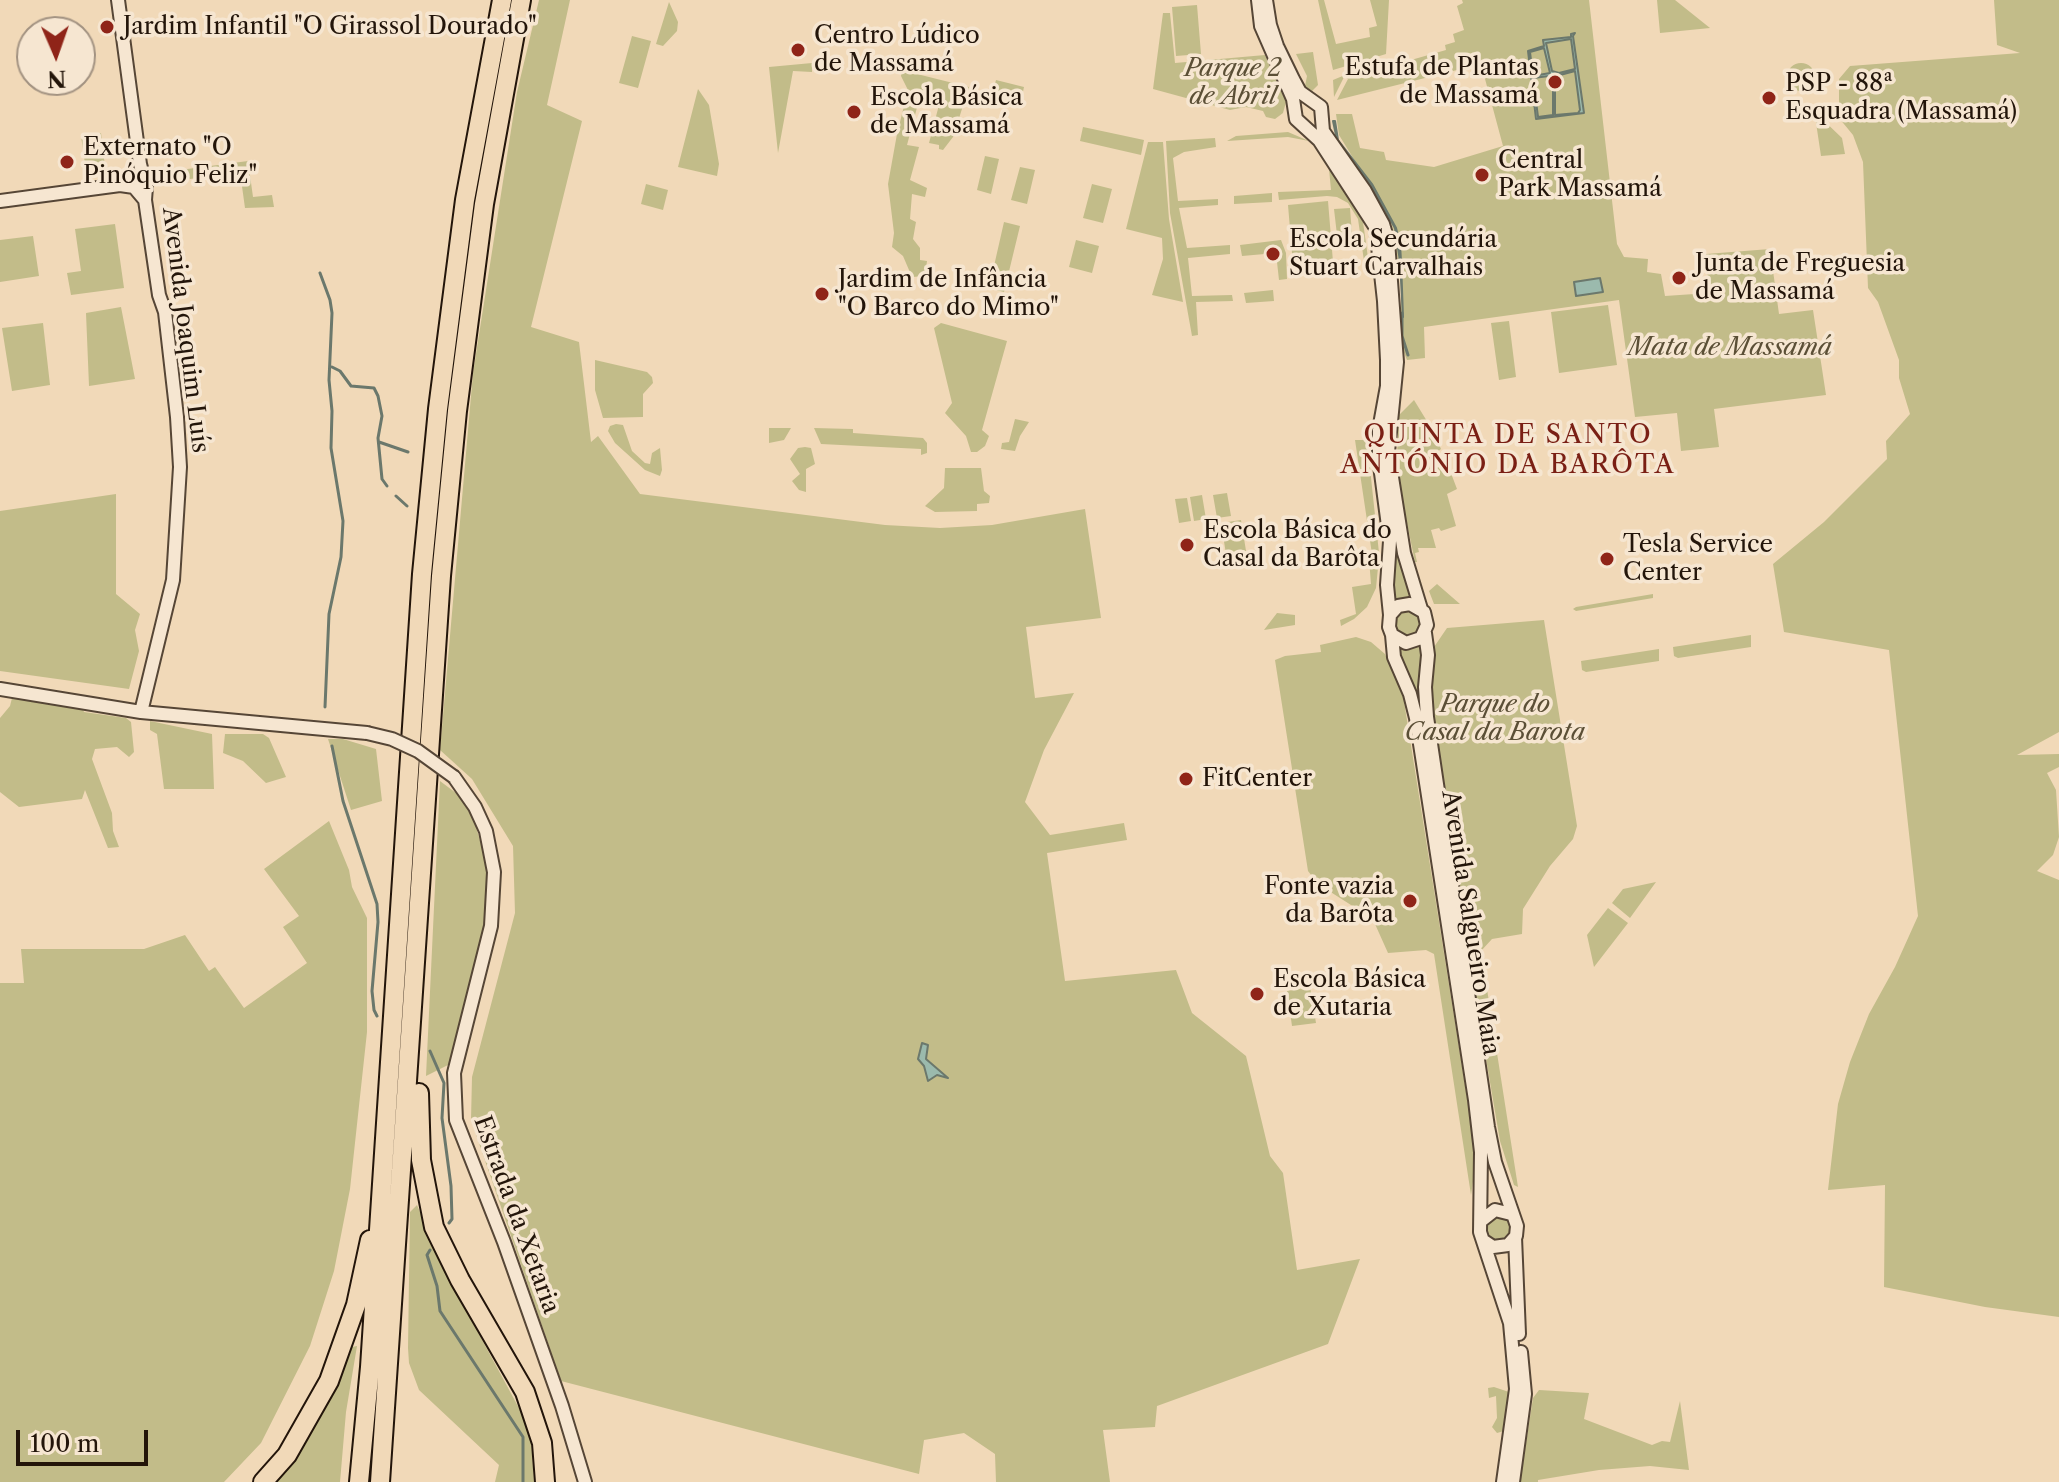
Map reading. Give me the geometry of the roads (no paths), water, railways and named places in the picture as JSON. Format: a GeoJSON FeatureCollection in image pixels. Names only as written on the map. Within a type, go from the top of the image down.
{"type":"FeatureCollection","features":[{"type":"Feature","properties":{"kind":"highway"},"geometry":{"type":"LineString","coordinates":[[359,1482],[370,1367],[422,574],[438,409],[465,200],[502,0]]}},
{"type":"Feature","properties":{"kind":"highway"},"geometry":{"type":"LineString","coordinates":[[380,1482],[441,576],[457,411],[484,204],[521,0]]}},
{"type":"Feature","properties":{"kind":"highway"},"geometry":{"type":"LineString","coordinates":[[416,963],[421,1022],[420,1138],[429,1207],[446,1255],[525,1392],[542,1443],[545,1482]]}},
{"type":"Feature","properties":{"kind":"highway"},"geometry":{"type":"LineString","coordinates":[[263,1482],[287,1455],[329,1381],[356,1305],[382,1191]]}},
{"type":"Feature","properties":{"kind":"street","name":"Avenida Joaquim Luís"},"geometry":{"type":"LineString","coordinates":[[118,0],[159,295],[165,312],[180,467],[173,580],[141,712]]}},
{"type":"Feature","properties":{"kind":"street"},"geometry":{"type":"LineString","coordinates":[[1258,0],[1261,26],[1295,108],[1296,119],[1328,153],[1376,228],[1387,360],[1379,458],[1390,541],[1387,585],[1389,627],[1392,635],[1406,643],[1417,640],[1425,633],[1427,620],[1404,553],[1388,452],[1397,362],[1388,241],[1383,224],[1365,191],[1323,131],[1321,107],[1300,92],[1277,46],[1266,0]]}},
{"type":"Feature","properties":{"kind":"street"},"geometry":{"type":"LineString","coordinates":[[1295,108],[1299,102],[1311,99]]}},
{"type":"Feature","properties":{"kind":"street"},"geometry":{"type":"LineString","coordinates":[[1301,125],[1311,126],[1321,118]]}},
{"type":"Feature","properties":{"kind":"street"},"geometry":{"type":"LineString","coordinates":[[120,185],[133,179],[140,164]]}},
{"type":"Feature","properties":{"kind":"street"},"geometry":{"type":"LineString","coordinates":[[0,201],[120,185],[134,187],[145,200]]}},
{"type":"Feature","properties":{"kind":"street"},"geometry":{"type":"LineString","coordinates":[[1390,615],[1404,604],[1421,609]]}},
{"type":"Feature","properties":{"kind":"street","name":"Avenida Salgueiro Maia"},"geometry":{"type":"LineString","coordinates":[[1425,633],[1428,655],[1425,704],[1444,838],[1493,1152],[1517,1226],[1516,1304],[1525,1394],[1513,1482]]}},
{"type":"Feature","properties":{"kind":"street","name":"Avenida Salgueiro Maia"},"geometry":{"type":"LineString","coordinates":[[1392,635],[1394,657],[1410,694],[1416,718],[1475,1100],[1481,1152],[1480,1232],[1510,1323],[1516,1389],[1503,1482]]}},
{"type":"Feature","properties":{"kind":"street"},"geometry":{"type":"LineString","coordinates":[[0,689],[141,712]]}},
{"type":"Feature","properties":{"kind":"street","name":"Estrada da Xetaria"},"geometry":{"type":"LineString","coordinates":[[141,712],[367,733],[392,739],[418,751],[454,777],[475,807],[486,831],[494,872],[491,926],[454,1073],[456,1120],[504,1242],[562,1406],[585,1482]]}},
{"type":"Feature","properties":{"kind":"street"},"geometry":{"type":"LineString","coordinates":[[1481,1221],[1495,1210],[1511,1214]]}},
{"type":"Feature","properties":{"kind":"street"},"geometry":{"type":"LineString","coordinates":[[1484,1241],[1493,1247],[1503,1247],[1515,1237]]}},
{"type":"Feature","properties":{"kind":"waterway"},"geometry":{"type":"LineString","coordinates":[[320,273],[332,313],[329,380],[331,448],[343,521],[341,557],[329,614],[325,707]]}},
{"type":"Feature","properties":{"kind":"waterway"},"geometry":{"type":"LineString","coordinates":[[1402,313],[1402,336],[1408,355]]}},
{"type":"Feature","properties":{"kind":"waterway"},"geometry":{"type":"LineString","coordinates":[[332,367],[340,371],[351,386],[374,388],[378,396],[382,416],[378,438],[382,479],[387,486]]}},
{"type":"Feature","properties":{"kind":"waterway"},"geometry":{"type":"LineString","coordinates":[[379,442],[408,452]]}},
{"type":"Feature","properties":{"kind":"waterway"},"geometry":{"type":"LineString","coordinates":[[396,496],[407,506]]}},
{"type":"Feature","properties":{"kind":"waterway"},"geometry":{"type":"LineString","coordinates":[[332,746],[343,801],[377,904],[372,991],[377,1016]]}},
{"type":"Feature","properties":{"kind":"waterway"},"geometry":{"type":"LineString","coordinates":[[430,1051],[444,1083],[442,1118],[451,1186],[452,1219],[449,1223]]}},
{"type":"Feature","properties":{"kind":"waterway"},"geometry":{"type":"LineString","coordinates":[[430,1250],[427,1255],[437,1286],[440,1311],[523,1437],[523,1482]]}},
{"type":"Feature","properties":{"kind":"place","name":"Jardim Infantil \"O Girassol Dourado\""},"geometry":{"type":"Point","coordinates":[107,27]}},
{"type":"Feature","properties":{"kind":"place","name":"Centro Lúdico de Massamá"},"geometry":{"type":"Point","coordinates":[798,50]}},
{"type":"Feature","properties":{"kind":"place","name":"Estufa de Plantas de Massamá"},"geometry":{"type":"Point","coordinates":[1555,82]}},
{"type":"Feature","properties":{"kind":"place","name":"PSP - 88ª Esquadra (Massamá)"},"geometry":{"type":"Point","coordinates":[1769,98]}},
{"type":"Feature","properties":{"kind":"place","name":"Escola Básica de Massamá"},"geometry":{"type":"Point","coordinates":[854,112]}},
{"type":"Feature","properties":{"kind":"place","name":"Externato \"O Pinóquio Feliz\""},"geometry":{"type":"Point","coordinates":[67,162]}},
{"type":"Feature","properties":{"kind":"place","name":"Central Park Massamá"},"geometry":{"type":"Point","coordinates":[1482,175]}},
{"type":"Feature","properties":{"kind":"place","name":"Escola Secundária Stuart Carvalhais"},"geometry":{"type":"Point","coordinates":[1273,254]}},
{"type":"Feature","properties":{"kind":"place","name":"Junta de Freguesia de Massamá"},"geometry":{"type":"Point","coordinates":[1679,278]}},
{"type":"Feature","properties":{"kind":"place","name":"Jardim de Infância \"O Barco do Mimo\""},"geometry":{"type":"Point","coordinates":[822,294]}},
{"type":"Feature","properties":{"kind":"place","name":"Escola Básica do Casal da Barôta"},"geometry":{"type":"Point","coordinates":[1187,545]}},
{"type":"Feature","properties":{"kind":"place","name":"Tesla Service Center"},"geometry":{"type":"Point","coordinates":[1607,559]}},
{"type":"Feature","properties":{"kind":"place","name":"FitCenter"},"geometry":{"type":"Point","coordinates":[1186,779]}},
{"type":"Feature","properties":{"kind":"place","name":"Fonte vazia da Barôta"},"geometry":{"type":"Point","coordinates":[1410,901]}},
{"type":"Feature","properties":{"kind":"place","name":"Escola Básica de Xutaria"},"geometry":{"type":"Point","coordinates":[1257,994]}},
{"type":"Feature","properties":{"kind":"district","name":"QUINTA DE SANTO ANTÓNIO DA BARÔTA"},"geometry":{"type":"Point","coordinates":[1508,450]}},
{"type":"Feature","properties":{"kind":"park label","name":"Parque 2 de Abril"},"geometry":{"type":"Point","coordinates":[1233,83]}},
{"type":"Feature","properties":{"kind":"park label","name":"Mata de Massamá"},"geometry":{"type":"Point","coordinates":[1730,348]}},
{"type":"Feature","properties":{"kind":"park label","name":"Parque do Casal da Barota"},"geometry":{"type":"Point","coordinates":[1495,719]}}]}
